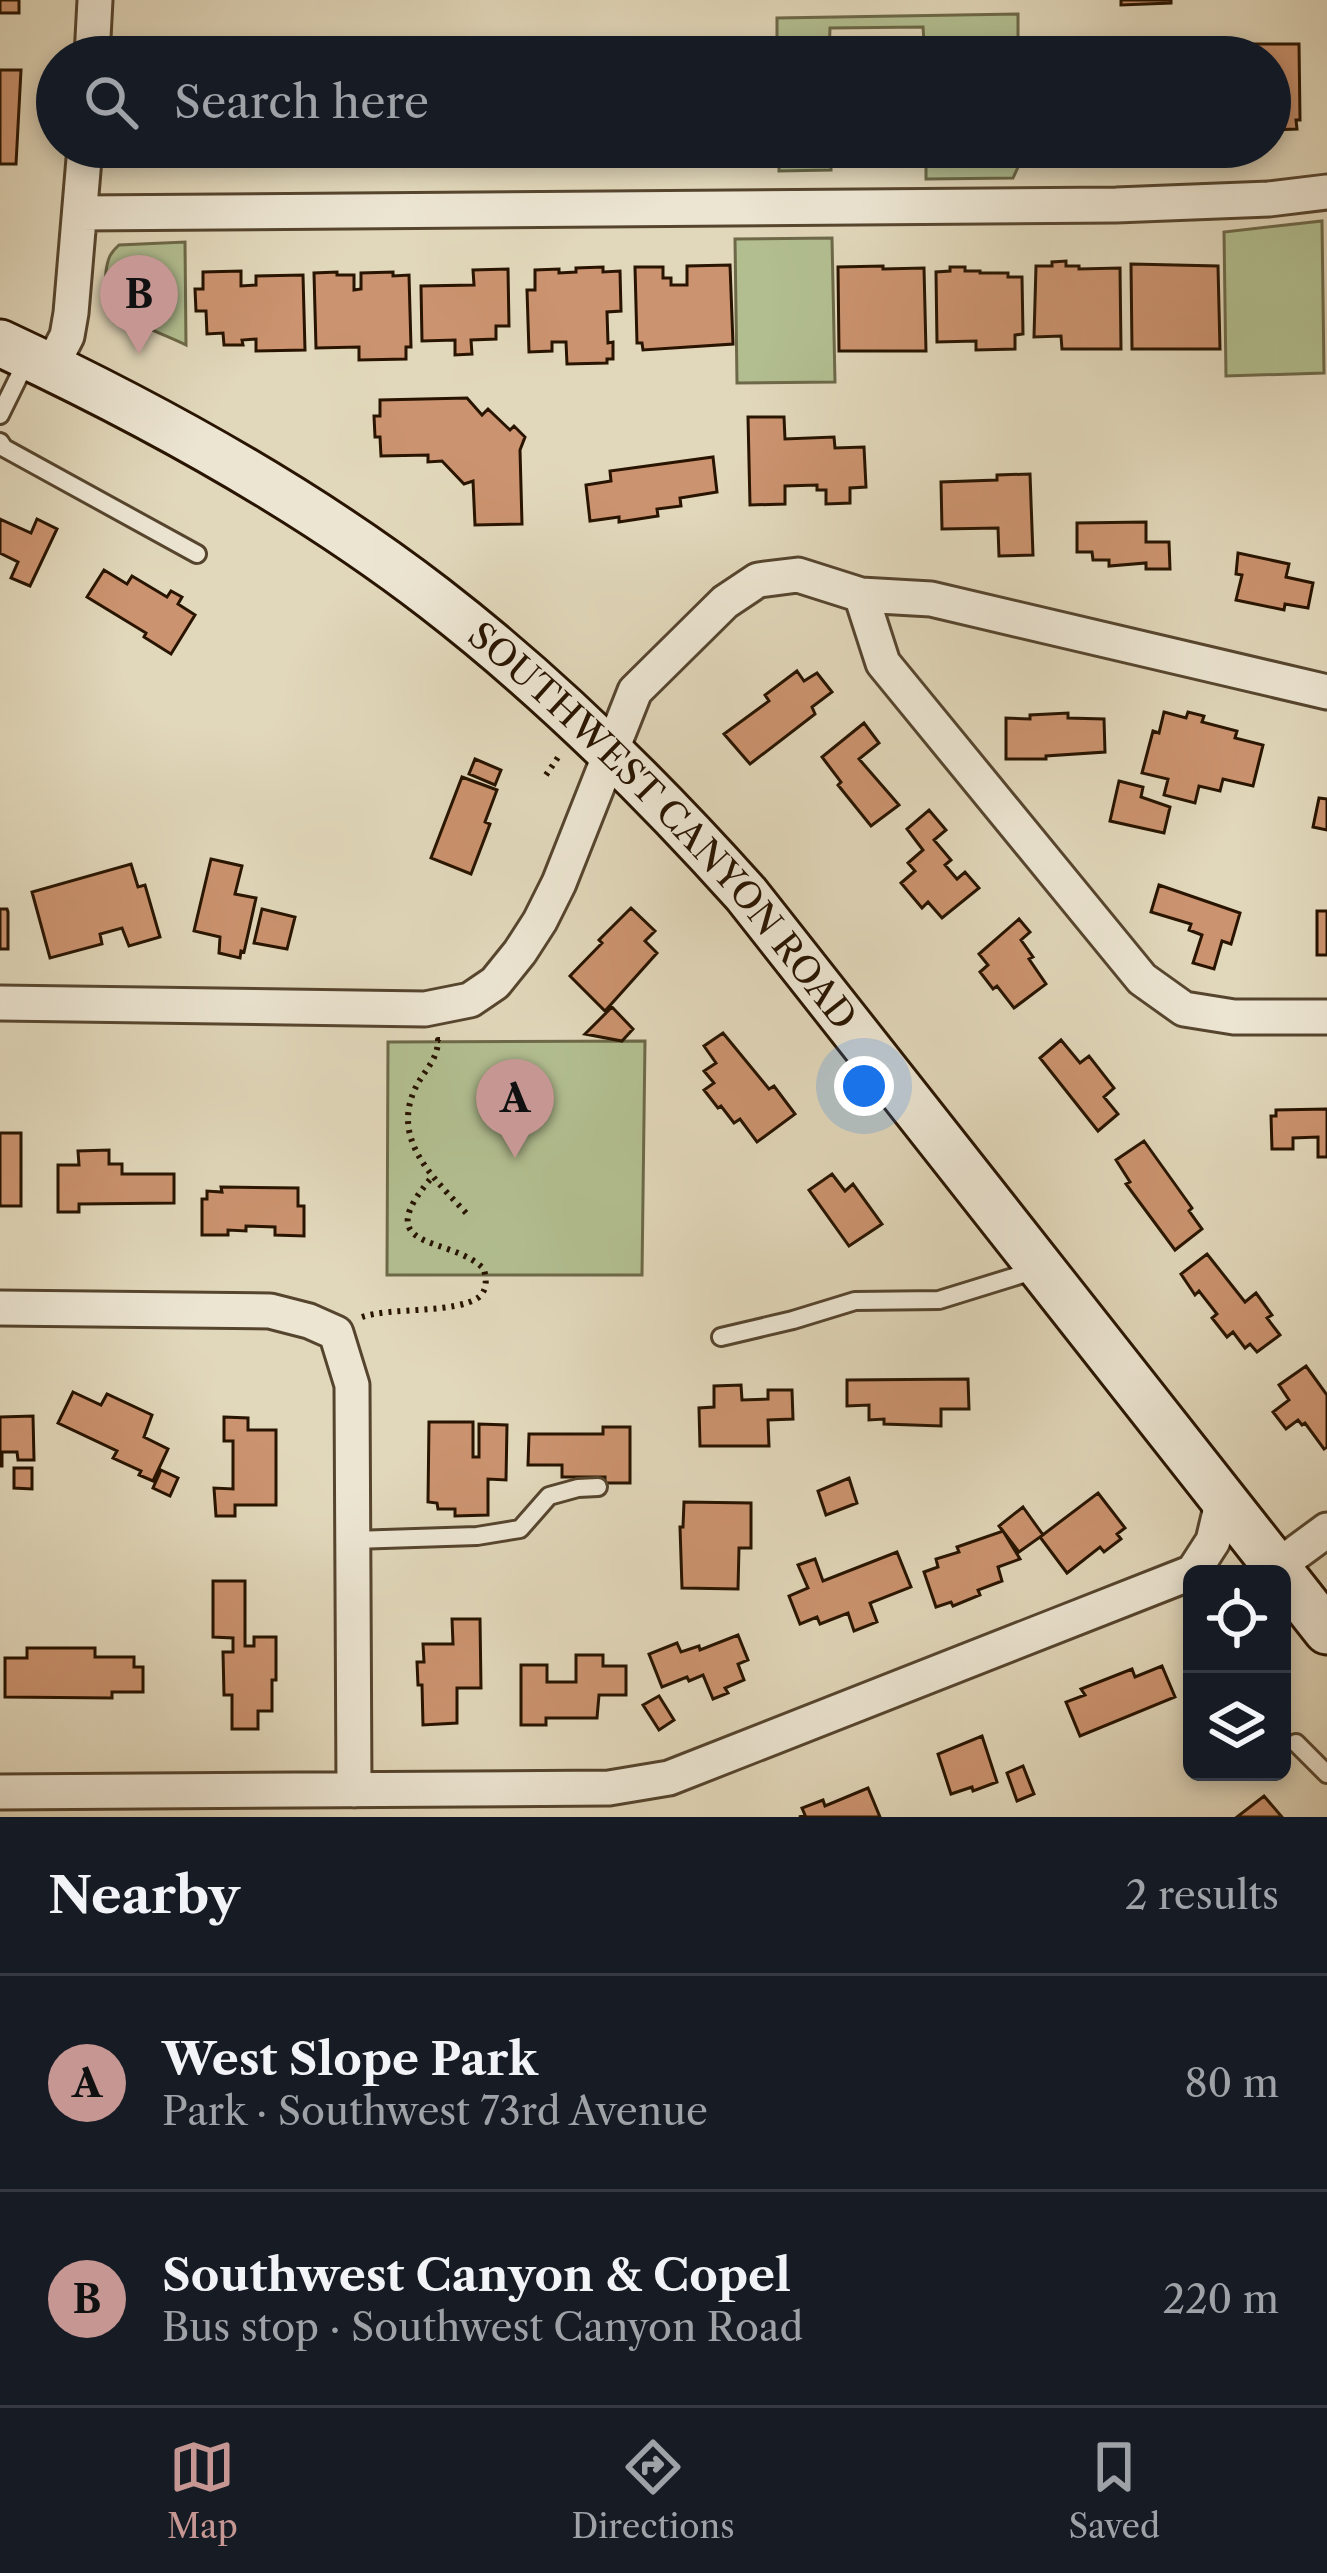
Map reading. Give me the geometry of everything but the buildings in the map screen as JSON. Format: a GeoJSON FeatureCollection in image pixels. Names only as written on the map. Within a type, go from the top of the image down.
{"type":"FeatureCollection","features":[{"type":"Feature","properties":{"kind":"main road","name":"SOUTHWEST CANYON ROAD"},"geometry":{"type":"LineString","coordinates":[[27,356],[217,456],[364,548],[497,649],[612,752],[746,894],[1276,1565]]}},
{"type":"Feature","properties":{"kind":"main road","name":"SOUTHWEST CANYON ROAD"},"geometry":{"type":"LineString","coordinates":[[1291,1584],[1327,1631]]}},
{"type":"Feature","properties":{"kind":"street"},"geometry":{"type":"LineString","coordinates":[[93,36],[95,0]]}},
{"type":"Feature","properties":{"kind":"street"},"geometry":{"type":"LineString","coordinates":[[27,356],[67,336],[83,168]]}},
{"type":"Feature","properties":{"kind":"street"},"geometry":{"type":"LineString","coordinates":[[80,213],[1116,205],[1327,193]]}},
{"type":"Feature","properties":{"kind":"street"},"geometry":{"type":"LineString","coordinates":[[0,1003],[425,1009],[470,1000],[495,983],[540,921],[634,691],[725,602],[758,580],[798,575],[861,595],[931,599],[1327,692]]}},
{"type":"Feature","properties":{"kind":"street"},"geometry":{"type":"LineString","coordinates":[[861,595],[883,663],[1142,979],[1184,1009],[1234,1017],[1327,1017]]}},
{"type":"Feature","properties":{"kind":"street"},"geometry":{"type":"LineString","coordinates":[[0,1308],[270,1311],[336,1333],[352,1385],[354,1790]]}},
{"type":"Feature","properties":{"kind":"street"},"geometry":{"type":"LineString","coordinates":[[1198,1565],[1213,1541],[1223,1499]]}},
{"type":"Feature","properties":{"kind":"street"},"geometry":{"type":"LineString","coordinates":[[1278,1565],[1327,1530]]}},
{"type":"Feature","properties":{"kind":"street"},"geometry":{"type":"LineString","coordinates":[[0,1792],[609,1788],[669,1778],[1183,1576]]}},
{"type":"Feature","properties":{"kind":"lane"},"geometry":{"type":"LineString","coordinates":[[0,415],[27,356]]}},
{"type":"Feature","properties":{"kind":"lane"},"geometry":{"type":"LineString","coordinates":[[0,442],[196,554]]}},
{"type":"Feature","properties":{"kind":"lane"},"geometry":{"type":"LineString","coordinates":[[721,1336],[856,1301],[939,1300],[1042,1268]]}},
{"type":"Feature","properties":{"kind":"lane"},"geometry":{"type":"LineString","coordinates":[[353,1540],[477,1537],[520,1528],[549,1496],[598,1487]]}},
{"type":"Feature","properties":{"kind":"lane"},"geometry":{"type":"LineString","coordinates":[[1296,1743],[1327,1774]]}},
{"type":"Feature","properties":{"kind":"path"},"geometry":{"type":"LineString","coordinates":[[444,1005],[446,1040],[437,1040],[437,1054],[412,1094],[407,1128],[410,1142],[467,1214]]}},
{"type":"Feature","properties":{"kind":"path"},"geometry":{"type":"LineString","coordinates":[[336,1333],[367,1314],[456,1305],[478,1298],[485,1288],[484,1269],[477,1262],[425,1242],[408,1224],[416,1197],[434,1176]]}},
{"type":"Feature","properties":{"kind":"green space"},"geometry":{"type":"Polygon","coordinates":[[[1018,14],[1018,36],[924,36],[923,27],[830,28],[830,36],[777,36],[777,18],[1018,14]]]}},
{"type":"Feature","properties":{"kind":"green space"},"geometry":{"type":"Polygon","coordinates":[[[779,168],[831,168],[831,170],[779,168]]]}},
{"type":"Feature","properties":{"kind":"green space"},"geometry":{"type":"Polygon","coordinates":[[[926,168],[1018,168],[1013,178],[926,179],[926,168]]]}},
{"type":"Feature","properties":{"kind":"green space"},"geometry":{"type":"Polygon","coordinates":[[[1322,221],[1324,373],[1226,376],[1224,232],[1322,221]]]}},
{"type":"Feature","properties":{"kind":"green space"},"geometry":{"type":"Polygon","coordinates":[[[832,238],[835,382],[737,383],[735,239],[832,238]]]}},
{"type":"Feature","properties":{"kind":"green space"},"geometry":{"type":"Polygon","coordinates":[[[185,242],[186,345],[120,310],[107,287],[106,271],[119,245],[185,242]]]}},
{"type":"Feature","properties":{"kind":"green space"},"geometry":{"type":"Polygon","coordinates":[[[645,1041],[642,1275],[387,1275],[388,1042],[645,1041]]]}},
{"type":"Feature","properties":{"kind":"place","name":"Southwest Canyon & Copel"},"geometry":{"type":"Point","coordinates":[139,354]}},
{"type":"Feature","properties":{"kind":"place","name":"West Slope Park"},"geometry":{"type":"Point","coordinates":[515,1158]}}]}
